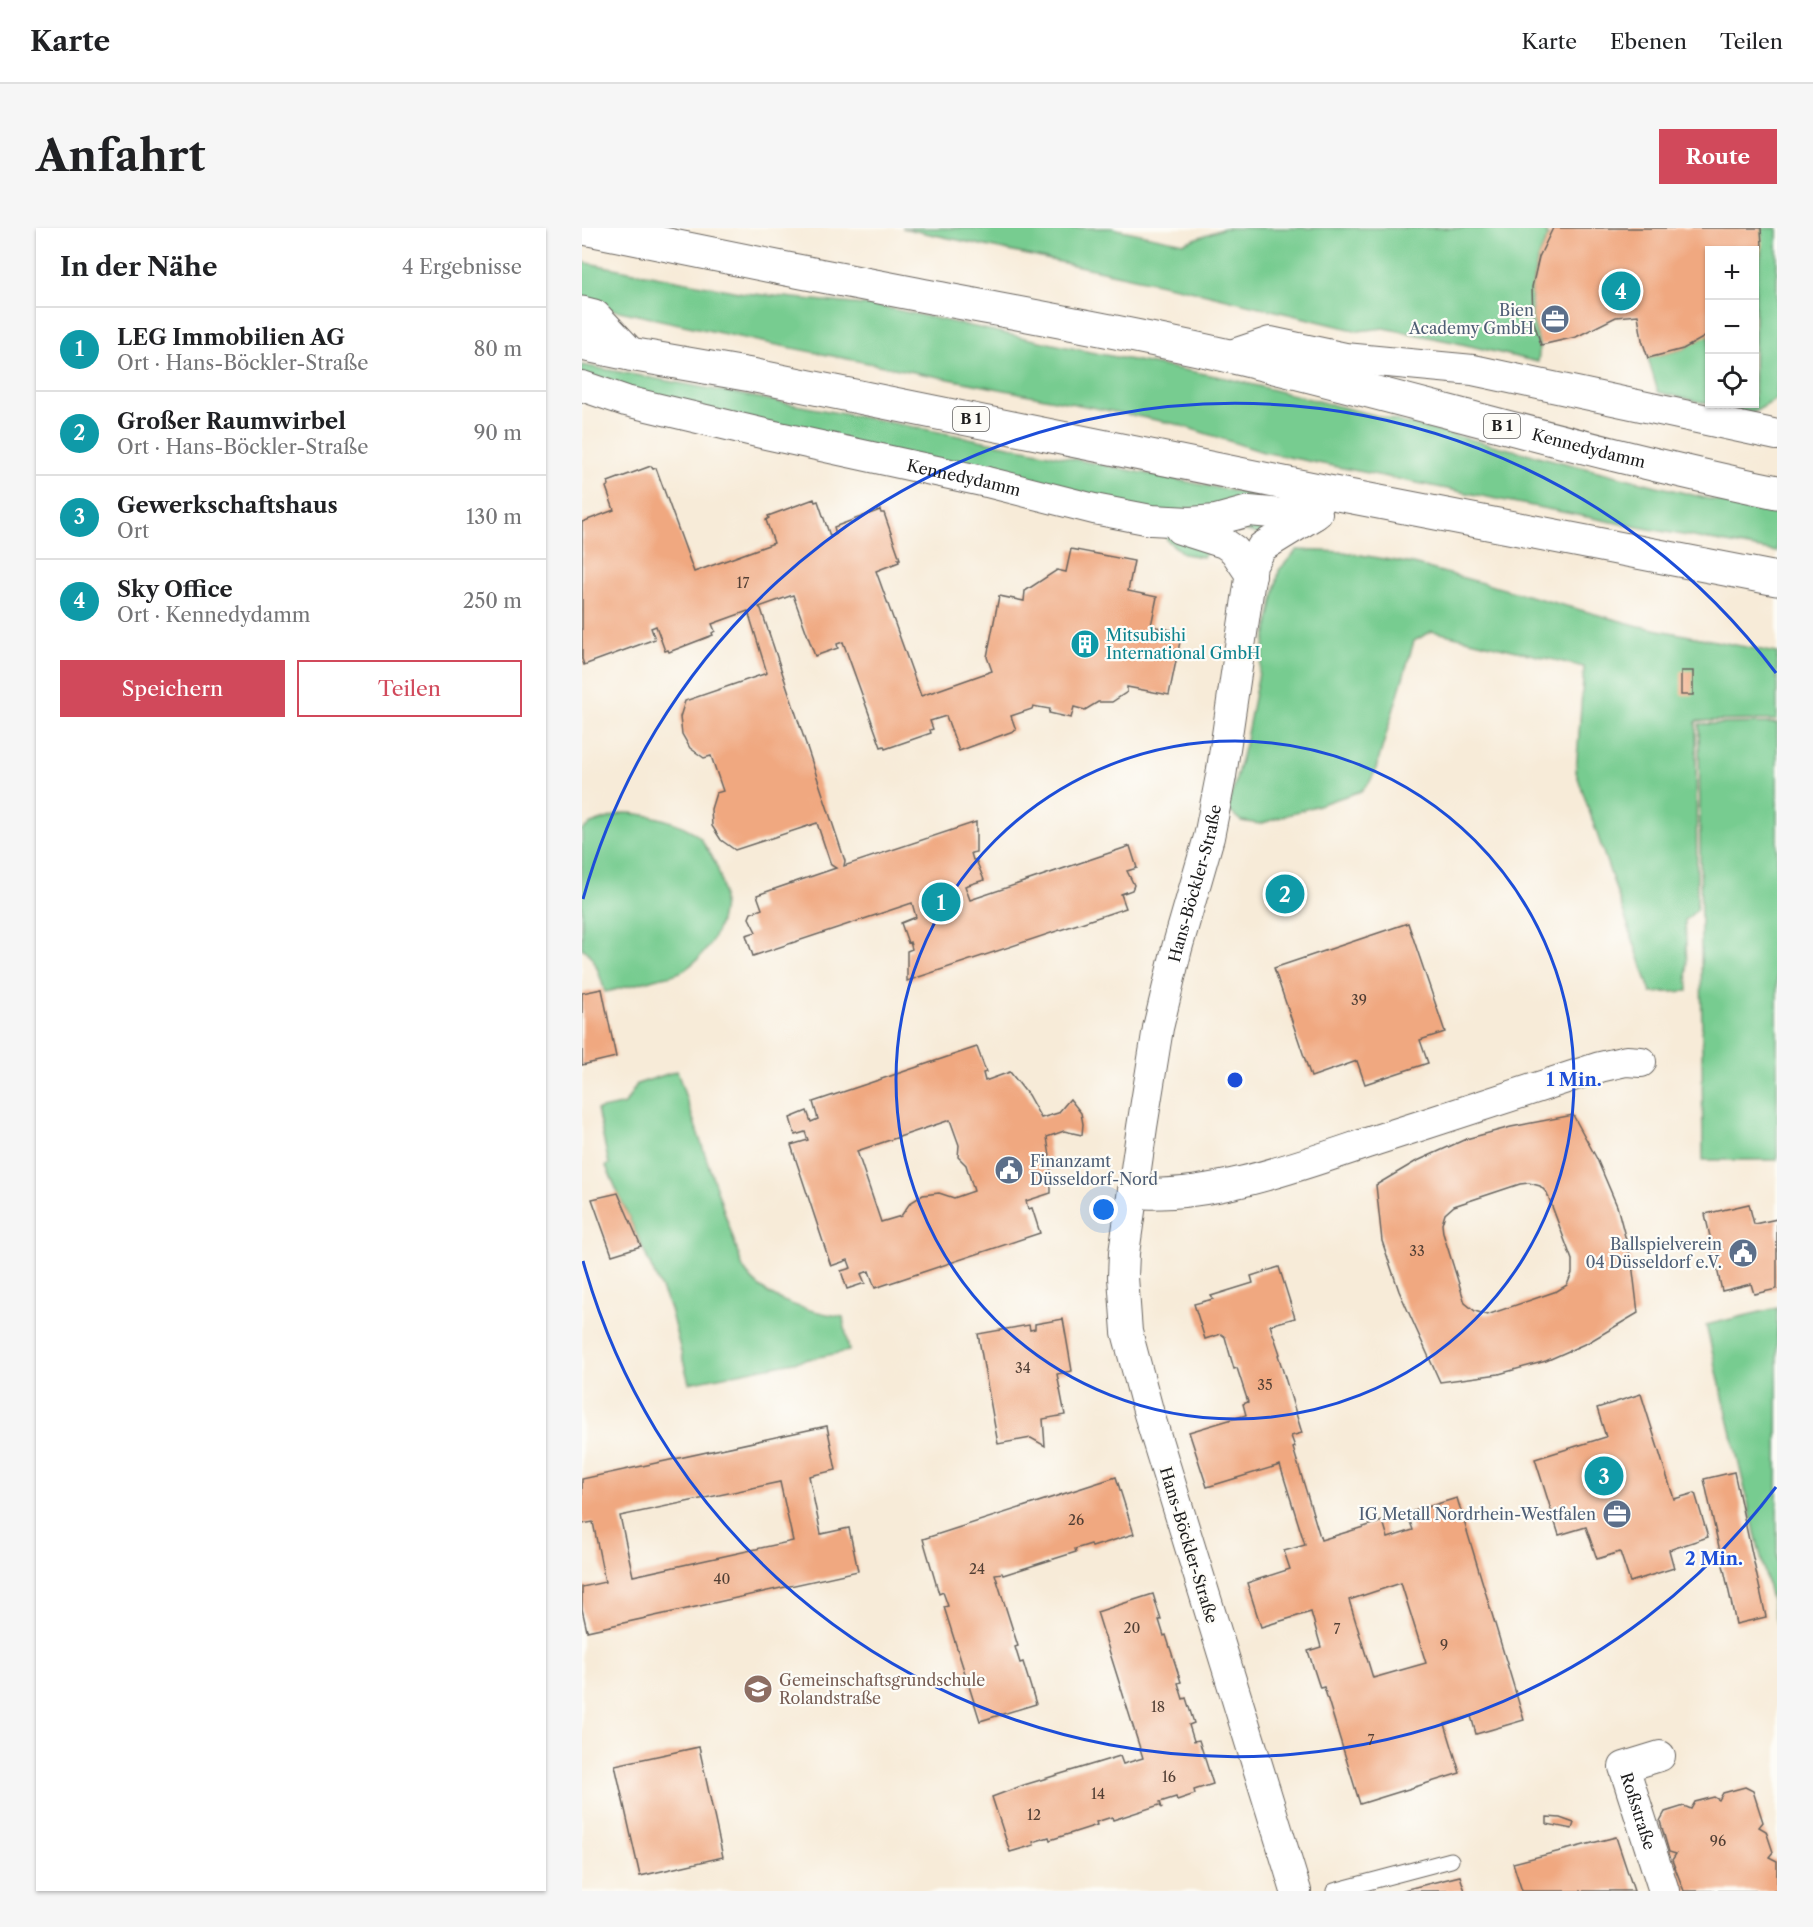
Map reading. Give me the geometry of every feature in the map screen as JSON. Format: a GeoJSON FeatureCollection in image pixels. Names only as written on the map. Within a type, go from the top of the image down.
{"type":"FeatureCollection","features":[{"type":"Feature","properties":{"kind":"main road","name":"Kennedydamm"},"geometry":{"type":"LineString","coordinates":[[584,228],[772,267],[1097,328],[1228,356],[1567,444],[1777,492]]}},
{"type":"Feature","properties":{"kind":"main road"},"geometry":{"type":"LineString","coordinates":[[582,313],[594,316],[630,354]]}},
{"type":"Feature","properties":{"kind":"main road","name":"B 1"},"geometry":{"type":"LineString","coordinates":[[582,344],[1777,579]]}},
{"type":"Feature","properties":{"kind":"street"},"geometry":{"type":"LineString","coordinates":[[1228,356],[1270,342],[1345,358],[1473,370],[1777,435]]}},
{"type":"Feature","properties":{"kind":"street","name":"Kennedydamm"},"geometry":{"type":"LineString","coordinates":[[582,386],[626,401],[987,482],[1094,509],[1151,520],[1191,522],[1216,520],[1249,511],[1314,515]]}},
{"type":"Feature","properties":{"kind":"street"},"geometry":{"type":"LineString","coordinates":[[1314,515],[1343,495]]}},
{"type":"Feature","properties":{"kind":"street","name":"Hans-Böckler-Straße"},"geometry":{"type":"LineString","coordinates":[[1296,1891],[1152,1423],[1127,1332],[1123,1277],[1124,1253],[1158,1028],[1177,948],[1209,837],[1221,776],[1252,565],[1262,547],[1314,515]]}},
{"type":"Feature","properties":{"kind":"street"},"geometry":{"type":"LineString","coordinates":[[1151,520],[1224,543],[1234,550],[1251,576]]}},
{"type":"Feature","properties":{"kind":"street"},"geometry":{"type":"LineString","coordinates":[[1133,1193],[1157,1195],[1184,1192],[1268,1176],[1600,1066],[1626,1061],[1641,1062]]}},
{"type":"Feature","properties":{"kind":"street","name":"Roßstraße"},"geometry":{"type":"LineString","coordinates":[[1660,1756],[1624,1767],[1664,1891]]}},
{"type":"Feature","properties":{"kind":"lane"},"geometry":{"type":"LineString","coordinates":[[1334,1891],[1451,1860]]}},
{"type":"Feature","properties":{"kind":"green space"},"geometry":{"type":"Polygon","coordinates":[[[902,228],[1111,228],[1184,243],[1224,228],[1544,228],[1548,237],[1536,267],[1531,299],[1539,345],[1538,362],[1384,328],[1358,331],[1190,290],[902,228]]]}},
{"type":"Feature","properties":{"kind":"green space"},"geometry":{"type":"Polygon","coordinates":[[[1761,228],[1777,228],[1777,399],[1751,414],[1726,408],[1759,408],[1759,261],[1761,228]]]}},
{"type":"Feature","properties":{"kind":"green space"},"geometry":{"type":"Polygon","coordinates":[[[582,262],[744,293],[883,307],[1090,352],[1226,378],[1709,499],[1777,512],[1777,552],[1627,525],[1263,452],[1176,424],[762,342],[582,303],[582,262]]]}},
{"type":"Feature","properties":{"kind":"green space"},"geometry":{"type":"Polygon","coordinates":[[[1705,336],[1705,403],[1658,392],[1648,358],[1683,349],[1705,336]]]}},
{"type":"Feature","properties":{"kind":"green space"},"geometry":{"type":"Polygon","coordinates":[[[582,365],[909,426],[1258,496],[1282,507],[1268,537],[1236,528],[1220,537],[1203,557],[1184,554],[1168,541],[1150,513],[582,379],[582,365]]]}},
{"type":"Feature","properties":{"kind":"green space"},"geometry":{"type":"Polygon","coordinates":[[[1297,550],[1344,552],[1413,564],[1639,626],[1777,653],[1777,720],[1696,721],[1697,910],[1685,920],[1688,991],[1651,993],[1576,772],[1584,667],[1432,631],[1414,641],[1375,772],[1361,791],[1260,824],[1241,821],[1228,810],[1245,744],[1279,570],[1297,550]]]}},
{"type":"Feature","properties":{"kind":"green space"},"geometry":{"type":"Polygon","coordinates":[[[1777,723],[1777,1160],[1703,1160],[1699,724],[1777,723]]]}},
{"type":"Feature","properties":{"kind":"green space"},"geometry":{"type":"Polygon","coordinates":[[[623,813],[641,814],[672,822],[699,837],[714,861],[720,878],[723,895],[722,912],[710,945],[684,970],[605,992],[594,962],[582,948],[582,830],[591,824],[623,813]]]}},
{"type":"Feature","properties":{"kind":"green space"},"geometry":{"type":"Polygon","coordinates":[[[677,1071],[743,1268],[762,1289],[787,1303],[843,1317],[849,1351],[689,1383],[670,1309],[606,1166],[609,1164],[597,1110],[625,1104],[637,1084],[677,1071]]]}},
{"type":"Feature","properties":{"kind":"green space"},"geometry":{"type":"Polygon","coordinates":[[[1777,1308],[1777,1625],[1706,1325],[1777,1308]]]}},
{"type":"Feature","properties":{"kind":"building"},"geometry":{"type":"Polygon","coordinates":[[[1553,228],[1761,228],[1762,245],[1759,257],[1759,246],[1705,246],[1705,337],[1683,349],[1648,358],[1638,315],[1616,317],[1576,337],[1541,345],[1533,319],[1532,287],[1539,257],[1553,228]]]}},
{"type":"Feature","properties":{"kind":"building"},"geometry":{"type":"Polygon","coordinates":[[[651,466],[653,469],[656,468],[694,572],[774,543],[766,520],[768,516],[814,499],[815,502],[818,501],[830,536],[836,534],[834,527],[880,510],[884,513],[900,559],[898,559],[899,562],[876,571],[921,696],[992,671],[987,657],[999,596],[1024,601],[1025,591],[1057,570],[1066,572],[1071,549],[1134,561],[1128,591],[1157,597],[1151,626],[1182,632],[1169,695],[1127,687],[1127,692],[1112,702],[1098,702],[1085,710],[1074,707],[1071,718],[1049,713],[1050,709],[1033,706],[1032,709],[1011,716],[1016,730],[959,751],[946,716],[930,721],[933,729],[930,730],[931,733],[885,749],[884,746],[881,747],[843,642],[837,644],[838,648],[815,656],[793,595],[759,607],[845,861],[844,866],[976,822],[976,852],[971,853],[984,880],[965,886],[970,900],[1130,846],[1137,868],[1127,871],[1134,885],[1132,890],[1121,894],[1126,908],[907,981],[907,951],[912,949],[901,923],[916,917],[912,903],[753,956],[746,935],[756,932],[749,918],[751,913],[762,909],[757,895],[836,868],[831,865],[817,823],[735,850],[721,840],[712,826],[711,809],[716,793],[723,791],[711,756],[704,758],[690,748],[682,734],[680,717],[685,701],[767,673],[748,611],[712,624],[715,631],[713,635],[669,652],[665,651],[656,626],[651,628],[655,639],[584,665],[582,659],[582,522],[614,510],[606,487],[609,485],[608,482],[651,466]]]}},
{"type":"Feature","properties":{"kind":"building"},"geometry":{"type":"Polygon","coordinates":[[[1681,671],[1693,671],[1693,695],[1681,695],[1681,671]]]}},
{"type":"Feature","properties":{"kind":"building"},"geometry":{"type":"Polygon","coordinates":[[[1408,923],[1445,1032],[1420,1040],[1428,1063],[1365,1084],[1357,1061],[1311,1077],[1274,968],[1408,923]]]}},
{"type":"Feature","properties":{"kind":"building"},"geometry":{"type":"Polygon","coordinates":[[[602,989],[616,1057],[582,1065],[582,993],[602,989]]]}},
{"type":"Feature","properties":{"kind":"building","name":"Finanzamt Düsseldorf-Nord"},"geometry":{"type":"Polygon","coordinates":[[[977,1047],[986,1072],[983,1073],[985,1081],[1010,1072],[1028,1095],[1041,1118],[1058,1113],[1070,1099],[1081,1113],[1082,1135],[1064,1131],[1047,1137],[1051,1163],[1051,1193],[1026,1201],[1028,1209],[1032,1208],[1040,1233],[875,1288],[869,1271],[861,1274],[865,1283],[847,1289],[841,1271],[851,1268],[848,1260],[831,1266],[791,1145],[808,1140],[805,1132],[795,1135],[790,1118],[807,1111],[811,1122],[818,1119],[813,1102],[977,1047]],[[950,1120],[857,1151],[881,1222],[901,1216],[910,1203],[923,1195],[939,1193],[954,1198],[974,1191],[966,1165],[958,1157],[959,1145],[950,1120]]]}},
{"type":"Feature","properties":{"kind":"building"},"geometry":{"type":"Polygon","coordinates":[[[1573,1115],[1597,1159],[1617,1206],[1632,1263],[1638,1313],[1589,1342],[1546,1361],[1499,1374],[1440,1382],[1399,1291],[1382,1241],[1376,1185],[1415,1162],[1466,1139],[1511,1127],[1573,1115]],[[1529,1183],[1520,1184],[1454,1206],[1445,1214],[1442,1224],[1443,1233],[1465,1303],[1475,1311],[1487,1315],[1557,1291],[1567,1285],[1572,1273],[1572,1260],[1547,1193],[1540,1186],[1529,1183]]]}},
{"type":"Feature","properties":{"kind":"building"},"geometry":{"type":"Polygon","coordinates":[[[618,1193],[641,1246],[612,1255],[592,1199],[618,1193]]]}},
{"type":"Feature","properties":{"kind":"building"},"geometry":{"type":"Polygon","coordinates":[[[1749,1204],[1754,1224],[1777,1219],[1777,1289],[1754,1294],[1751,1284],[1722,1291],[1705,1214],[1749,1204]]]}},
{"type":"Feature","properties":{"kind":"building"},"geometry":{"type":"Polygon","coordinates":[[[1279,1267],[1295,1318],[1270,1325],[1302,1433],[1291,1436],[1295,1447],[1293,1448],[1321,1540],[1383,1521],[1388,1538],[1413,1530],[1407,1513],[1457,1498],[1524,1720],[1476,1734],[1471,1716],[1445,1724],[1460,1773],[1360,1804],[1324,1687],[1320,1688],[1308,1651],[1321,1647],[1311,1612],[1261,1627],[1247,1583],[1290,1569],[1284,1551],[1305,1545],[1280,1465],[1207,1487],[1189,1432],[1246,1415],[1243,1404],[1248,1402],[1237,1368],[1234,1369],[1225,1337],[1221,1334],[1205,1339],[1194,1304],[1213,1299],[1211,1296],[1253,1283],[1251,1276],[1279,1267]],[[1401,1583],[1349,1600],[1373,1678],[1426,1663],[1401,1583]]]}},
{"type":"Feature","properties":{"kind":"building"},"geometry":{"type":"Polygon","coordinates":[[[1063,1319],[1072,1371],[1057,1374],[1065,1415],[1043,1419],[1045,1446],[1031,1438],[998,1444],[978,1334],[1029,1325],[1030,1330],[1035,1329],[1035,1324],[1063,1319]]]}},
{"type":"Feature","properties":{"kind":"building"},"geometry":{"type":"Polygon","coordinates":[[[1641,1394],[1674,1499],[1695,1493],[1708,1537],[1669,1550],[1674,1568],[1630,1582],[1620,1552],[1597,1559],[1586,1527],[1559,1535],[1535,1459],[1606,1437],[1597,1408],[1641,1394]]]}},
{"type":"Feature","properties":{"kind":"building"},"geometry":{"type":"Polygon","coordinates":[[[827,1426],[836,1470],[809,1476],[821,1534],[849,1528],[858,1571],[587,1631],[582,1609],[582,1587],[605,1582],[593,1522],[582,1524],[582,1479],[827,1426]],[[780,1482],[620,1516],[633,1576],[793,1541],[780,1482]]]}},
{"type":"Feature","properties":{"kind":"building"},"geometry":{"type":"Polygon","coordinates":[[[1734,1472],[1766,1617],[1736,1624],[1704,1479],[1734,1472]]]}},
{"type":"Feature","properties":{"kind":"building"},"geometry":{"type":"Polygon","coordinates":[[[1116,1477],[1134,1534],[1092,1547],[1091,1544],[1075,1549],[1076,1552],[1003,1575],[1002,1573],[995,1574],[1018,1646],[1015,1647],[1020,1663],[1023,1662],[1036,1704],[980,1721],[944,1607],[948,1606],[943,1592],[939,1594],[923,1539],[1116,1477]]]}},
{"type":"Feature","properties":{"kind":"building"},"geometry":{"type":"Polygon","coordinates":[[[1153,1594],[1164,1636],[1166,1635],[1181,1682],[1178,1683],[1183,1699],[1186,1698],[1194,1723],[1189,1725],[1194,1741],[1199,1740],[1213,1784],[1194,1790],[1195,1794],[1177,1800],[1176,1797],[1160,1802],[1162,1808],[1159,1805],[1113,1820],[1112,1817],[1096,1822],[1097,1825],[1050,1840],[1049,1837],[1033,1842],[1034,1845],[1010,1852],[992,1797],[1120,1756],[1123,1764],[1143,1758],[1097,1612],[1153,1594]]]}},
{"type":"Feature","properties":{"kind":"building"},"geometry":{"type":"Polygon","coordinates":[[[699,1747],[723,1857],[640,1876],[615,1765],[699,1747]]]}},
{"type":"Feature","properties":{"kind":"building"},"geometry":{"type":"Polygon","coordinates":[[[1745,1787],[1753,1791],[1763,1822],[1759,1827],[1766,1831],[1773,1852],[1769,1857],[1777,1861],[1777,1891],[1684,1891],[1672,1860],[1676,1854],[1669,1852],[1660,1821],[1665,1812],[1684,1806],[1691,1809],[1695,1802],[1714,1797],[1719,1800],[1723,1793],[1745,1787]]]}},
{"type":"Feature","properties":{"kind":"building"},"geometry":{"type":"Polygon","coordinates":[[[1547,1817],[1560,1818],[1574,1823],[1572,1829],[1547,1824],[1547,1817]]]}},
{"type":"Feature","properties":{"kind":"building"},"geometry":{"type":"Polygon","coordinates":[[[1616,1837],[1634,1891],[1522,1891],[1513,1863],[1616,1837]]]}},
{"type":"Feature","properties":{"kind":"building"},"geometry":{"type":"Polygon","coordinates":[[[1460,1876],[1465,1891],[1403,1891],[1403,1890],[1460,1876]]]}},
{"type":"Feature","properties":{"kind":"place","name":"Sky Office"},"geometry":{"type":"Point","coordinates":[1621,291]}},
{"type":"Feature","properties":{"kind":"place","name":"Bien Academy GmbH"},"geometry":{"type":"Point","coordinates":[1555,319]}},
{"type":"Feature","properties":{"kind":"place","name":"Mitsubishi International GmbH"},"geometry":{"type":"Point","coordinates":[1085,644]}},
{"type":"Feature","properties":{"kind":"place","name":"Großer Raumwirbel"},"geometry":{"type":"Point","coordinates":[1285,894]}},
{"type":"Feature","properties":{"kind":"place","name":"LEG Immobilien AG"},"geometry":{"type":"Point","coordinates":[941,902]}},
{"type":"Feature","properties":{"kind":"place","name":"Finanzamt Düsseldorf-Nord"},"geometry":{"type":"Point","coordinates":[1009,1170]}},
{"type":"Feature","properties":{"kind":"place","name":"Ballspielverein 04 Düsseldorf e.V."},"geometry":{"type":"Point","coordinates":[1743,1253]}},
{"type":"Feature","properties":{"kind":"place","name":"Gewerkschaftshaus"},"geometry":{"type":"Point","coordinates":[1604,1476]}},
{"type":"Feature","properties":{"kind":"place","name":"IG Metall Nordrhein-Westfalen"},"geometry":{"type":"Point","coordinates":[1617,1514]}},
{"type":"Feature","properties":{"kind":"place","name":"Gemeinschaftsgrundschule Rolandstraße"},"geometry":{"type":"Point","coordinates":[758,1689]}}]}
